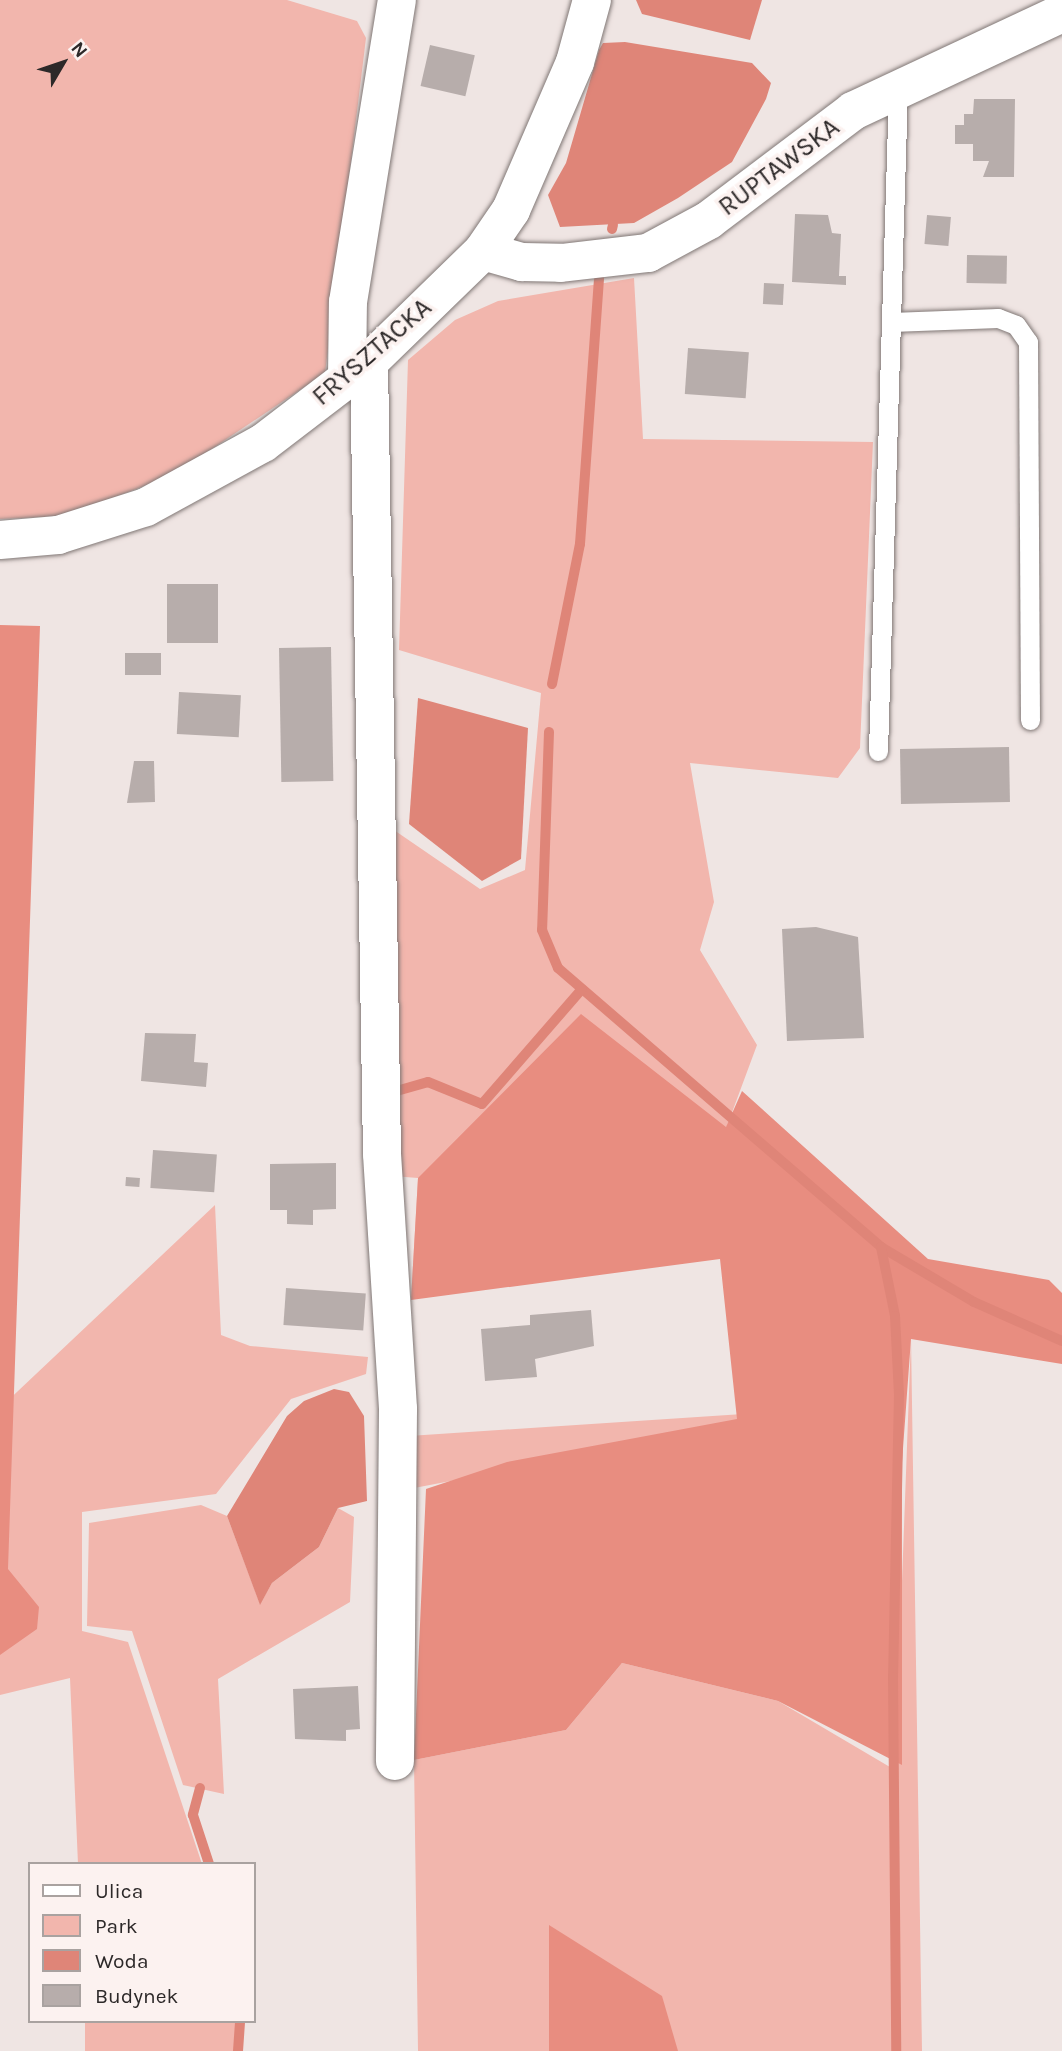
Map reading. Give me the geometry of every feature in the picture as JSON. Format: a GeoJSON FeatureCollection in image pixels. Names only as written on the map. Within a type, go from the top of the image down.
{"type":"FeatureCollection","features":[{"type":"Feature","properties":{"kind":"street"},"geometry":{"type":"LineString","coordinates":[[395,1761],[398,1409],[382,1154],[358,370],[348,302],[397,0]]}},
{"type":"Feature","properties":{"kind":"street","name":"FRYSZTACKA"},"geometry":{"type":"LineString","coordinates":[[0,540],[58,535],[146,508],[263,443],[358,370],[484,251],[511,209],[569,77],[592,0]]}},
{"type":"Feature","properties":{"kind":"street","name":"RUPTAWSKA"},"geometry":{"type":"LineString","coordinates":[[484,251],[522,262],[561,263],[648,253],[709,220],[853,111],[1062,13]]}},
{"type":"Feature","properties":{"kind":"lane"},"geometry":{"type":"LineString","coordinates":[[878,751],[898,88]]}},
{"type":"Feature","properties":{"kind":"lane"},"geometry":{"type":"LineString","coordinates":[[891,322],[998,318],[1016,325],[1028,342],[1030,720]]}},
{"type":"Feature","properties":{"kind":"green space"},"geometry":{"type":"Polygon","coordinates":[[[0,0],[287,0],[357,21],[366,38],[325,373],[173,475],[65,516],[0,519],[0,0]]]}},
{"type":"Feature","properties":{"kind":"green space"},"geometry":{"type":"Polygon","coordinates":[[[634,278],[643,439],[873,442],[860,748],[838,778],[690,763],[714,902],[700,950],[757,1045],[721,1142],[411,1300],[418,1178],[392,1176],[391,828],[480,889],[525,870],[541,693],[399,650],[408,360],[455,320],[498,301],[634,278]]]}},
{"type":"Feature","properties":{"kind":"green space"},"geometry":{"type":"Polygon","coordinates":[[[215,1205],[221,1335],[250,1346],[368,1357],[366,1374],[291,1399],[216,1494],[82,1512],[82,1631],[128,1642],[201,1862],[78,1862],[70,1678],[0,1695],[0,1408],[215,1205]]]}},
{"type":"Feature","properties":{"kind":"green space"},"geometry":{"type":"Polygon","coordinates":[[[911,1338],[922,2051],[418,2051],[414,1760],[566,1730],[622,1663],[778,1701],[895,1770],[911,1338]]]}},
{"type":"Feature","properties":{"kind":"green space"},"geometry":{"type":"Polygon","coordinates":[[[743,1414],[767,1421],[414,1488],[409,1436],[743,1414]]]}},
{"type":"Feature","properties":{"kind":"green space"},"geometry":{"type":"Polygon","coordinates":[[[201,1505],[227,1516],[260,1604],[272,1583],[319,1547],[338,1508],[354,1517],[350,1602],[218,1679],[224,1794],[183,1785],[132,1631],[87,1626],[89,1523],[201,1505]]]}},
{"type":"Feature","properties":{"kind":"green space"},"geometry":{"type":"Polygon","coordinates":[[[85,2023],[236,2023],[236,2051],[85,2051],[85,2023]]]}},
{"type":"Feature","properties":{"kind":"shaded area"},"geometry":{"type":"Polygon","coordinates":[[[0,625],[40,626],[8,1569],[39,1607],[37,1629],[0,1655],[0,625]]]}},
{"type":"Feature","properties":{"kind":"shaded area"},"geometry":{"type":"Polygon","coordinates":[[[581,1014],[726,1127],[742,1091],[928,1259],[1049,1280],[1062,1293],[1062,1364],[911,1339],[902,1462],[902,1765],[778,1701],[622,1663],[566,1730],[414,1760],[426,1489],[507,1462],[737,1419],[720,1259],[411,1300],[418,1178],[581,1014]]]}},
{"type":"Feature","properties":{"kind":"shaded area"},"geometry":{"type":"Polygon","coordinates":[[[549,1925],[662,1996],[678,2051],[549,2051],[549,1925]]]}},
{"type":"Feature","properties":{"kind":"water"},"geometry":{"type":"Polygon","coordinates":[[[636,0],[762,0],[750,40],[642,14],[636,0]]]}},
{"type":"Feature","properties":{"kind":"water"},"geometry":{"type":"Polygon","coordinates":[[[625,42],[752,63],[771,83],[766,99],[732,162],[678,198],[634,223],[560,227],[548,195],[566,163],[599,50],[603,43],[625,42]]]}},
{"type":"Feature","properties":{"kind":"water"},"geometry":{"type":"Polygon","coordinates":[[[418,698],[528,728],[521,859],[482,881],[409,824],[418,698]]]}},
{"type":"Feature","properties":{"kind":"water"},"geometry":{"type":"Polygon","coordinates":[[[334,1389],[349,1392],[364,1416],[367,1501],[338,1508],[319,1547],[272,1583],[260,1605],[227,1516],[287,1416],[304,1401],[334,1389]]]}},
{"type":"Feature","properties":{"kind":"building"},"geometry":{"type":"Polygon","coordinates":[[[430,45],[475,55],[465,96],[421,86],[430,45]]]}},
{"type":"Feature","properties":{"kind":"building"},"geometry":{"type":"Polygon","coordinates":[[[974,99],[1015,99],[1014,177],[983,177],[989,161],[973,161],[973,144],[955,144],[955,125],[964,125],[964,114],[973,114],[974,99]]]}},
{"type":"Feature","properties":{"kind":"building"},"geometry":{"type":"Polygon","coordinates":[[[795,214],[828,215],[832,233],[841,234],[839,276],[846,276],[846,285],[792,282],[795,214]]]}},
{"type":"Feature","properties":{"kind":"building"},"geometry":{"type":"Polygon","coordinates":[[[927,215],[951,217],[948,246],[924,244],[927,215]]]}},
{"type":"Feature","properties":{"kind":"building"},"geometry":{"type":"Polygon","coordinates":[[[967,255],[1007,256],[1007,284],[967,283],[967,255]]]}},
{"type":"Feature","properties":{"kind":"building"},"geometry":{"type":"Polygon","coordinates":[[[764,283],[784,284],[783,305],[763,304],[764,283]]]}},
{"type":"Feature","properties":{"kind":"building"},"geometry":{"type":"Polygon","coordinates":[[[688,348],[749,352],[746,398],[685,394],[688,348]]]}},
{"type":"Feature","properties":{"kind":"building"},"geometry":{"type":"Polygon","coordinates":[[[167,584],[218,584],[218,643],[167,643],[167,584]]]}},
{"type":"Feature","properties":{"kind":"building"},"geometry":{"type":"Polygon","coordinates":[[[331,647],[333,781],[281,782],[279,648],[331,647]]]}},
{"type":"Feature","properties":{"kind":"building"},"geometry":{"type":"Polygon","coordinates":[[[125,653],[161,653],[161,675],[125,675],[125,653]]]}},
{"type":"Feature","properties":{"kind":"building"},"geometry":{"type":"Polygon","coordinates":[[[179,692],[241,695],[239,737],[177,734],[179,692]]]}},
{"type":"Feature","properties":{"kind":"building"},"geometry":{"type":"Polygon","coordinates":[[[1009,747],[1010,802],[901,804],[900,749],[1009,747]]]}},
{"type":"Feature","properties":{"kind":"building"},"geometry":{"type":"Polygon","coordinates":[[[134,761],[154,761],[155,802],[127,803],[134,761]]]}},
{"type":"Feature","properties":{"kind":"building"},"geometry":{"type":"Polygon","coordinates":[[[816,927],[858,937],[864,1038],[787,1041],[782,929],[816,927]]]}},
{"type":"Feature","properties":{"kind":"building"},"geometry":{"type":"Polygon","coordinates":[[[145,1033],[196,1034],[194,1062],[208,1063],[206,1087],[141,1081],[145,1033]]]}},
{"type":"Feature","properties":{"kind":"building"},"geometry":{"type":"Polygon","coordinates":[[[153,1150],[217,1154],[214,1192],[150,1188],[153,1150]]]}},
{"type":"Feature","properties":{"kind":"building"},"geometry":{"type":"Polygon","coordinates":[[[336,1163],[336,1209],[313,1210],[313,1225],[287,1224],[287,1210],[270,1210],[270,1164],[336,1163]]]}},
{"type":"Feature","properties":{"kind":"building"},"geometry":{"type":"Polygon","coordinates":[[[126,1177],[140,1178],[139,1187],[125,1186],[126,1177]]]}},
{"type":"Feature","properties":{"kind":"building"},"geometry":{"type":"Polygon","coordinates":[[[286,1288],[366,1294],[363,1330],[283,1325],[286,1288]]]}},
{"type":"Feature","properties":{"kind":"building"},"geometry":{"type":"Polygon","coordinates":[[[591,1310],[594,1346],[535,1359],[537,1377],[485,1381],[481,1329],[530,1325],[530,1315],[591,1310]]]}},
{"type":"Feature","properties":{"kind":"building"},"geometry":{"type":"Polygon","coordinates":[[[358,1686],[360,1729],[346,1730],[346,1741],[295,1739],[293,1689],[358,1686]]]}},
{"type":"Feature","properties":{"kind":"waterway"},"geometry":{"type":"LineString","coordinates":[[612,229],[613,225]]}},
{"type":"Feature","properties":{"kind":"waterway"},"geometry":{"type":"LineString","coordinates":[[552,684],[580,544],[599,279]]}},
{"type":"Feature","properties":{"kind":"waterway"},"geometry":{"type":"LineString","coordinates":[[549,732],[542,930],[558,968],[881,1247],[974,1302],[1062,1341]]}},
{"type":"Feature","properties":{"kind":"waterway"},"geometry":{"type":"LineString","coordinates":[[393,1092],[428,1082],[482,1104],[582,989]]}},
{"type":"Feature","properties":{"kind":"waterway"},"geometry":{"type":"LineString","coordinates":[[881,1247],[895,1316],[899,1394],[893,1677],[896,2051]]}},
{"type":"Feature","properties":{"kind":"waterway"},"geometry":{"type":"LineString","coordinates":[[200,1788],[193,1815],[208,1862]]}},
{"type":"Feature","properties":{"kind":"waterway"},"geometry":{"type":"LineString","coordinates":[[238,2051],[240,2023]]}}]}
